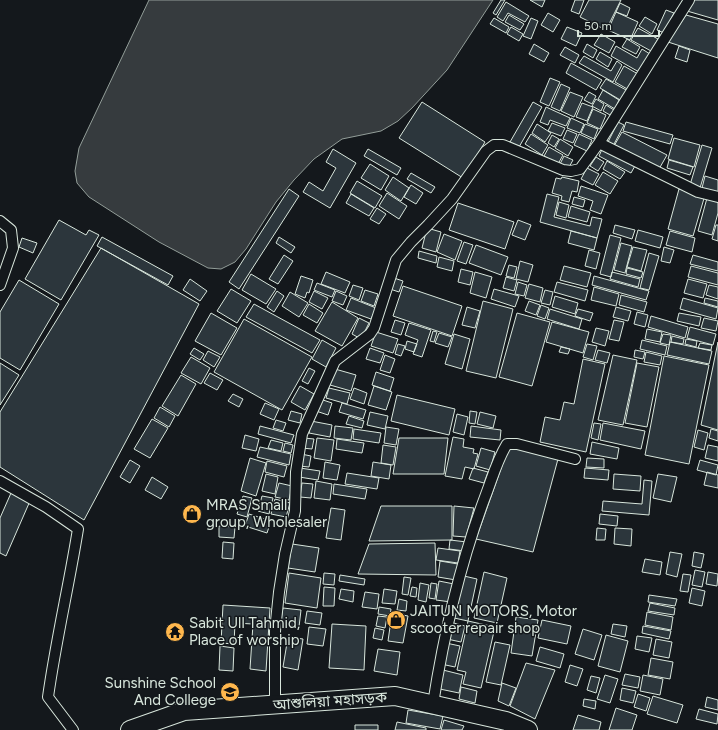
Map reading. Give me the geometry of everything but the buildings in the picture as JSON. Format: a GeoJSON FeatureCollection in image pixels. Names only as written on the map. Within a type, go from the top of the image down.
{"type":"FeatureCollection","features":[{"type":"Feature","properties":{"kind":"highway","name":"আশুলিয়া মহাসড়ক"},"geometry":{"type":"LineString","coordinates":[[130,730],[184,711],[395,696],[506,721],[528,730]]}},
{"type":"Feature","properties":{"kind":"street"},"geometry":{"type":"LineString","coordinates":[[275,704],[275,631],[278,600],[285,554],[295,511],[296,472],[302,434],[335,361],[370,334],[374,328],[396,260],[452,199],[486,151],[494,145],[503,145],[556,168],[571,172],[580,169],[599,143],[689,0]]}},
{"type":"Feature","properties":{"kind":"street"},"geometry":{"type":"LineString","coordinates":[[599,143],[698,192],[718,197]]}},
{"type":"Feature","properties":{"kind":"street"},"geometry":{"type":"LineString","coordinates":[[0,221],[11,230],[13,248],[0,285]]}},
{"type":"Feature","properties":{"kind":"street"},"geometry":{"type":"LineString","coordinates":[[433,704],[440,656],[458,579],[477,518],[501,454],[507,444],[517,444],[575,459]]}},
{"type":"Feature","properties":{"kind":"street"},"geometry":{"type":"LineString","coordinates":[[0,481],[46,507],[78,529],[66,600],[58,629],[48,697],[72,730]]}},
{"type":"Feature","properties":{"kind":"shaded area"},"geometry":{"type":"Polygon","coordinates":[[[149,0],[493,0],[447,70],[412,108],[398,121],[381,131],[342,139],[314,159],[276,202],[246,249],[235,262],[221,269],[208,268],[159,242],[89,197],[77,183],[75,171],[79,148],[149,0]]]}},
{"type":"Feature","properties":{"kind":"place","name":"MRAS Small group, Wholesaler"},"geometry":{"type":"Point","coordinates":[192,514]}},
{"type":"Feature","properties":{"kind":"place","name":"JAITUN MOTORS, Motor scooter repair shop"},"geometry":{"type":"Point","coordinates":[396,620]}},
{"type":"Feature","properties":{"kind":"place","name":"Sabit Ull Tahmid, Place of worship"},"geometry":{"type":"Point","coordinates":[175,632]}},
{"type":"Feature","properties":{"kind":"place","name":"Sunshine School And College"},"geometry":{"type":"Point","coordinates":[230,692]}}]}
